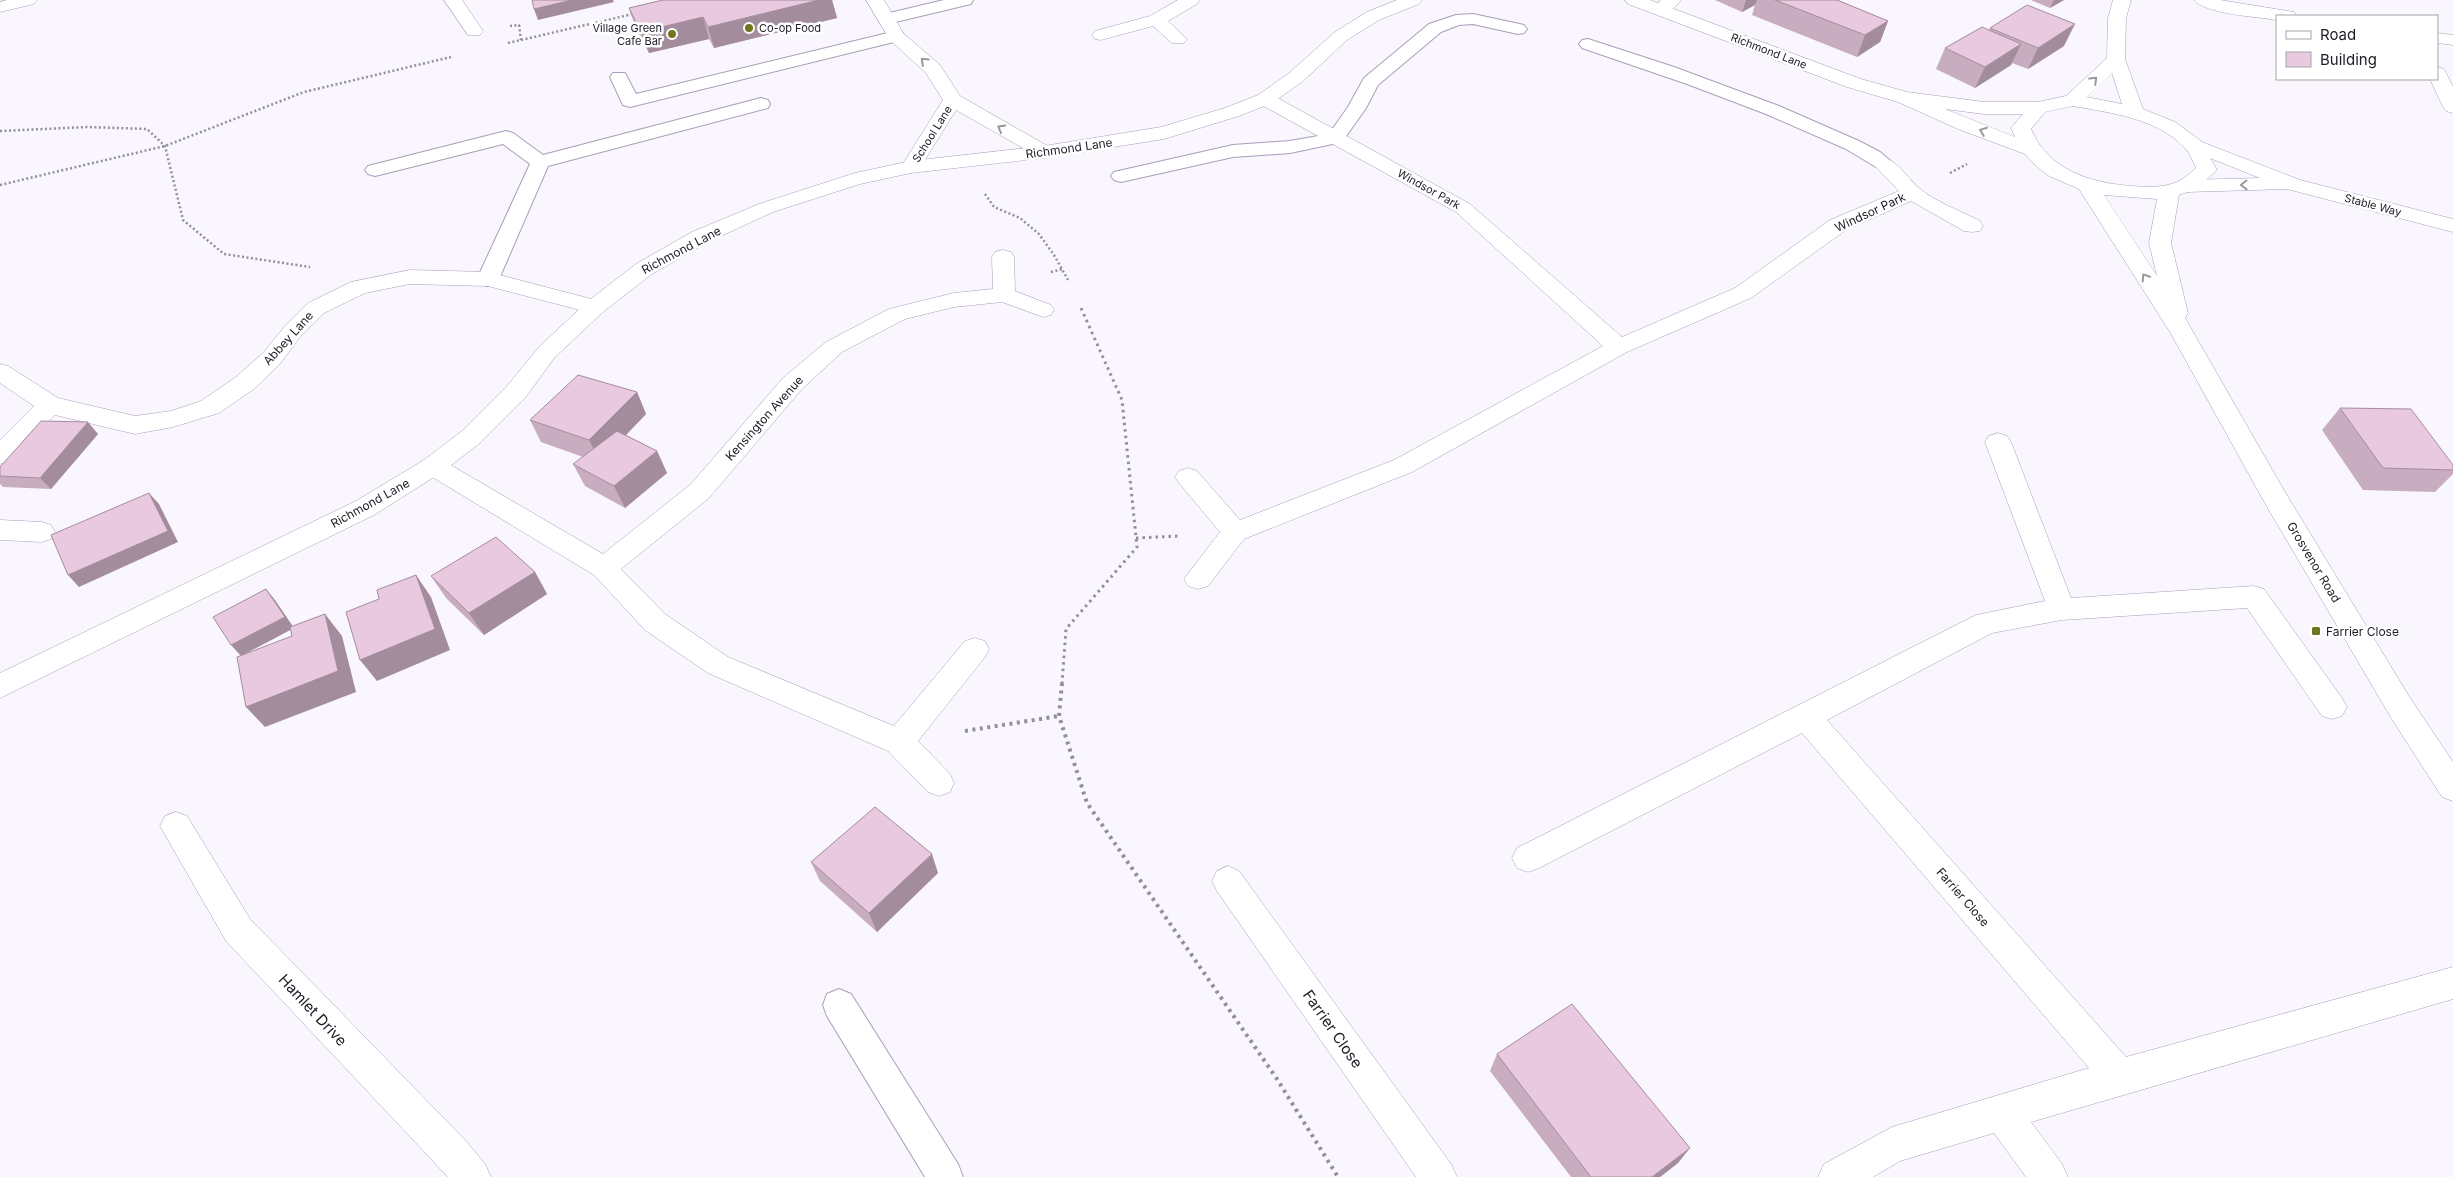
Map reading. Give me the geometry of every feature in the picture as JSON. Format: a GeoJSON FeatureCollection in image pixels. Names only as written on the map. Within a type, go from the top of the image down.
{"type":"FeatureCollection","features":[{"type":"Feature","properties":{"kind":"street"},"geometry":{"type":"LineString","coordinates":[[0,7],[28,0]]}},
{"type":"Feature","properties":{"kind":"street"},"geometry":{"type":"LineString","coordinates":[[453,0],[474,31]]}},
{"type":"Feature","properties":{"kind":"street","name":"School Lane"},"geometry":{"type":"LineString","coordinates":[[875,0],[896,36],[933,69],[953,100],[1044,152]]}},
{"type":"Feature","properties":{"kind":"street"},"geometry":{"type":"LineString","coordinates":[[1101,35],[1156,20],[1191,0]]}},
{"type":"Feature","properties":{"kind":"street","name":"Richmond Lane"},"geometry":{"type":"LineString","coordinates":[[0,686],[365,508],[433,466],[470,437],[516,392],[547,352],[595,307],[644,269],[700,237],[758,211],[855,179],[911,167],[1044,152],[1164,133],[1232,112],[1265,99],[1295,78],[1341,36],[1373,16],[1413,0]]}},
{"type":"Feature","properties":{"kind":"street","name":"Richmond Lane"},"geometry":{"type":"LineString","coordinates":[[1634,0],[1666,5],[1854,82],[1905,98],[2029,149]]}},
{"type":"Feature","properties":{"kind":"street"},"geometry":{"type":"LineString","coordinates":[[2122,0],[2117,18],[2116,59],[2135,112]]}},
{"type":"Feature","properties":{"kind":"street"},"geometry":{"type":"LineString","coordinates":[[2203,0],[2220,6],[2281,15]]}},
{"type":"Feature","properties":{"kind":"street"},"geometry":{"type":"LineString","coordinates":[[1156,20],[1178,40]]}},
{"type":"Feature","properties":{"kind":"street"},"geometry":{"type":"LineString","coordinates":[[2438,38],[2453,40]]}},
{"type":"Feature","properties":{"kind":"street"},"geometry":{"type":"LineString","coordinates":[[2073,100],[2116,59]]}},
{"type":"Feature","properties":{"kind":"street"},"geometry":{"type":"LineString","coordinates":[[2438,75],[2453,108]]}},
{"type":"Feature","properties":{"kind":"street","name":"Richmond Lane"},"geometry":{"type":"LineString","coordinates":[[1905,98],[1974,108],[2038,108],[2073,100]]}},
{"type":"Feature","properties":{"kind":"street","name":"Windsor Park"},"geometry":{"type":"LineString","coordinates":[[1265,99],[1463,208],[1619,347]]}},
{"type":"Feature","properties":{"kind":"street","name":"School Lane"},"geometry":{"type":"LineString","coordinates":[[911,167],[953,100]]}},
{"type":"Feature","properties":{"kind":"street"},"geometry":{"type":"LineString","coordinates":[[2073,100],[2135,112],[2168,126],[2194,145],[2207,170],[2177,189]]}},
{"type":"Feature","properties":{"kind":"street"},"geometry":{"type":"LineString","coordinates":[[2029,149],[2021,128],[2038,108]]}},
{"type":"Feature","properties":{"kind":"street","name":"Stable Way"},"geometry":{"type":"LineString","coordinates":[[2194,145],[2293,184],[2453,226]]}},
{"type":"Feature","properties":{"kind":"street","name":"Stable Way"},"geometry":{"type":"LineString","coordinates":[[2029,149],[2056,173],[2086,184],[2136,193],[2177,189],[2293,184]]}},
{"type":"Feature","properties":{"kind":"street","name":"Windsor Park"},"geometry":{"type":"LineString","coordinates":[[1882,163],[1912,192],[1972,226]]}},
{"type":"Feature","properties":{"kind":"street","name":"Grosvenor Road"},"geometry":{"type":"LineString","coordinates":[[2086,184],[2182,332],[2290,523],[2400,707],[2453,788]]}},
{"type":"Feature","properties":{"kind":"street","name":"Grosvenor Road"},"geometry":{"type":"LineString","coordinates":[[2177,189],[2160,242],[2182,332]]}},
{"type":"Feature","properties":{"kind":"street","name":"Windsor Park"},"geometry":{"type":"LineString","coordinates":[[1235,532],[1403,466],[1619,347],[1743,293],[1838,225],[1912,192]]}},
{"type":"Feature","properties":{"kind":"street"},"geometry":{"type":"LineString","coordinates":[[1003,257],[1004,295]]}},
{"type":"Feature","properties":{"kind":"street","name":"Abbey Lane"},"geometry":{"type":"LineString","coordinates":[[0,372],[50,405],[135,425],[173,419],[210,407],[245,383],[271,359],[316,308],[359,287],[410,277],[488,279],[595,307]]}},
{"type":"Feature","properties":{"kind":"street","name":"Kensington Avenue"},"geometry":{"type":"LineString","coordinates":[[604,568],[700,491],[792,384],[834,347],[897,314],[954,300],[1004,295],[1043,310]]}},
{"type":"Feature","properties":{"kind":"street"},"geometry":{"type":"LineString","coordinates":[[0,455],[50,405]]}},
{"type":"Feature","properties":{"kind":"street"},"geometry":{"type":"LineString","coordinates":[[1998,442],[2062,609]]}},
{"type":"Feature","properties":{"kind":"street"},"geometry":{"type":"LineString","coordinates":[[433,466],[604,568],[655,622],[718,665],[899,742],[939,783]]}},
{"type":"Feature","properties":{"kind":"street"},"geometry":{"type":"LineString","coordinates":[[1188,477],[1235,532],[1198,578]]}},
{"type":"Feature","properties":{"kind":"street"},"geometry":{"type":"LineString","coordinates":[[0,530],[42,532]]}},
{"type":"Feature","properties":{"kind":"street"},"geometry":{"type":"LineString","coordinates":[[1528,858],[1986,623],[2062,609],[2254,598],[2332,707]]}},
{"type":"Feature","properties":{"kind":"street"},"geometry":{"type":"LineString","coordinates":[[899,742],[975,649]]}},
{"type":"Feature","properties":{"kind":"street","name":"Farrier Close"},"geometry":{"type":"LineString","coordinates":[[1806,717],[2120,1077]]}},
{"type":"Feature","properties":{"kind":"street","name":"Hamlet Drive"},"geometry":{"type":"LineString","coordinates":[[176,826],[238,930],[441,1142],[472,1177]]}},
{"type":"Feature","properties":{"kind":"street","name":"Farrier Close"},"geometry":{"type":"LineString","coordinates":[[1228,881],[1438,1177]]}},
{"type":"Feature","properties":{"kind":"street"},"geometry":{"type":"LineString","coordinates":[[1837,1177],[1892,1145],[2120,1077],[2453,983]]}},
{"type":"Feature","properties":{"kind":"street"},"geometry":{"type":"LineString","coordinates":[[2001,1112],[2049,1177]]}},
{"type":"Feature","properties":{"kind":"lane"},"geometry":{"type":"LineString","coordinates":[[887,19],[965,0]]}},
{"type":"Feature","properties":{"kind":"lane"},"geometry":{"type":"LineString","coordinates":[[1121,176],[1233,151],[1290,147],[1336,138],[1358,108],[1370,82],[1435,28],[1456,20],[1473,19],[1518,28]]}},
{"type":"Feature","properties":{"kind":"lane"},"geometry":{"type":"LineString","coordinates":[[620,77],[630,101],[896,36]]}},
{"type":"Feature","properties":{"kind":"lane"},"geometry":{"type":"LineString","coordinates":[[1588,44],[1681,74],[1771,110],[1865,150],[1882,163]]}},
{"type":"Feature","properties":{"kind":"lane"},"geometry":{"type":"LineString","coordinates":[[540,162],[762,104]]}},
{"type":"Feature","properties":{"kind":"lane"},"geometry":{"type":"LineString","coordinates":[[375,170],[506,137],[540,162]]}},
{"type":"Feature","properties":{"kind":"lane"},"geometry":{"type":"LineString","coordinates":[[488,279],[540,162]]}},
{"type":"Feature","properties":{"kind":"lane"},"geometry":{"type":"LineString","coordinates":[[839,1005],[945,1177]]}},
{"type":"Feature","properties":{"kind":"path"},"geometry":{"type":"LineString","coordinates":[[502,45],[639,13]]}},
{"type":"Feature","properties":{"kind":"path"},"geometry":{"type":"LineString","coordinates":[[0,185],[165,146],[304,92],[455,56]]}},
{"type":"Feature","properties":{"kind":"path"},"geometry":{"type":"LineString","coordinates":[[0,131],[87,127],[147,129],[165,146],[183,220],[217,249],[224,254],[313,268]]}},
{"type":"Feature","properties":{"kind":"path"},"geometry":{"type":"LineString","coordinates":[[978,160],[984,192],[994,207],[1011,212],[1043,235],[1071,287]]}},
{"type":"Feature","properties":{"kind":"path"},"geometry":{"type":"LineString","coordinates":[[1079,304],[1122,400],[1137,547],[1066,629],[1058,716],[1086,803],[1277,1079],[1338,1177]]}},
{"type":"Feature","properties":{"kind":"path"},"geometry":{"type":"LineString","coordinates":[[899,742],[1058,716]]}},
{"type":"Feature","properties":{"kind":"building"},"geometry":{"type":"Polygon","coordinates":[[[532,0],[572,0],[534,9],[532,0]]]}},
{"type":"Feature","properties":{"kind":"building"},"geometry":{"type":"Polygon","coordinates":[[[663,0],[819,0],[708,27],[703,17],[641,32],[629,8],[663,0]]]}},
{"type":"Feature","properties":{"kind":"building"},"geometry":{"type":"Polygon","coordinates":[[[1775,0],[1837,0],[1888,21],[1865,35],[1775,0]]]}},
{"type":"Feature","properties":{"kind":"building"},"geometry":{"type":"Polygon","coordinates":[[[2027,5],[2075,24],[2038,48],[1990,28],[2027,5]]]}},
{"type":"Feature","properties":{"kind":"building"},"geometry":{"type":"Polygon","coordinates":[[[1982,27],[2021,44],[1985,67],[1945,48],[1982,27]]]}},
{"type":"Feature","properties":{"kind":"building"},"geometry":{"type":"Polygon","coordinates":[[[578,375],[637,392],[589,440],[530,420],[578,375]]]}},
{"type":"Feature","properties":{"kind":"building"},"geometry":{"type":"Polygon","coordinates":[[[2340,408],[2411,409],[2453,465],[2453,470],[2383,468],[2340,408]]]}},
{"type":"Feature","properties":{"kind":"building"},"geometry":{"type":"Polygon","coordinates":[[[41,421],[88,422],[40,478],[0,476],[0,467],[41,421]]]}},
{"type":"Feature","properties":{"kind":"building"},"geometry":{"type":"Polygon","coordinates":[[[617,431],[657,451],[614,486],[573,464],[617,431]]]}},
{"type":"Feature","properties":{"kind":"building"},"geometry":{"type":"Polygon","coordinates":[[[149,493],[168,531],[68,575],[51,535],[149,493]]]}},
{"type":"Feature","properties":{"kind":"building"},"geometry":{"type":"Polygon","coordinates":[[[496,537],[535,572],[469,613],[431,576],[496,537]]]}},
{"type":"Feature","properties":{"kind":"building"},"geometry":{"type":"Polygon","coordinates":[[[416,575],[435,629],[360,660],[346,612],[379,599],[377,590],[416,575]]]}},
{"type":"Feature","properties":{"kind":"building"},"geometry":{"type":"Polygon","coordinates":[[[266,589],[285,617],[231,645],[213,617],[266,589]]]}},
{"type":"Feature","properties":{"kind":"building"},"geometry":{"type":"Polygon","coordinates":[[[325,614],[338,671],[246,707],[237,657],[292,636],[290,627],[325,614]]]}},
{"type":"Feature","properties":{"kind":"building"},"geometry":{"type":"Polygon","coordinates":[[[875,807],[932,854],[869,913],[811,862],[875,807]]]}},
{"type":"Feature","properties":{"kind":"building"},"geometry":{"type":"Polygon","coordinates":[[[1572,1004],[1690,1148],[1652,1177],[1591,1177],[1497,1054],[1572,1004]]]}},
{"type":"Feature","properties":{"kind":"place","name":"Co-op Food"},"geometry":{"type":"Point","coordinates":[749,28]}},
{"type":"Feature","properties":{"kind":"place","name":"Village Green Cafe Bar"},"geometry":{"type":"Point","coordinates":[672,34]}},
{"type":"Feature","properties":{"kind":"place","name":"Farrier Close"},"geometry":{"type":"Point","coordinates":[2316,631]}}]}
